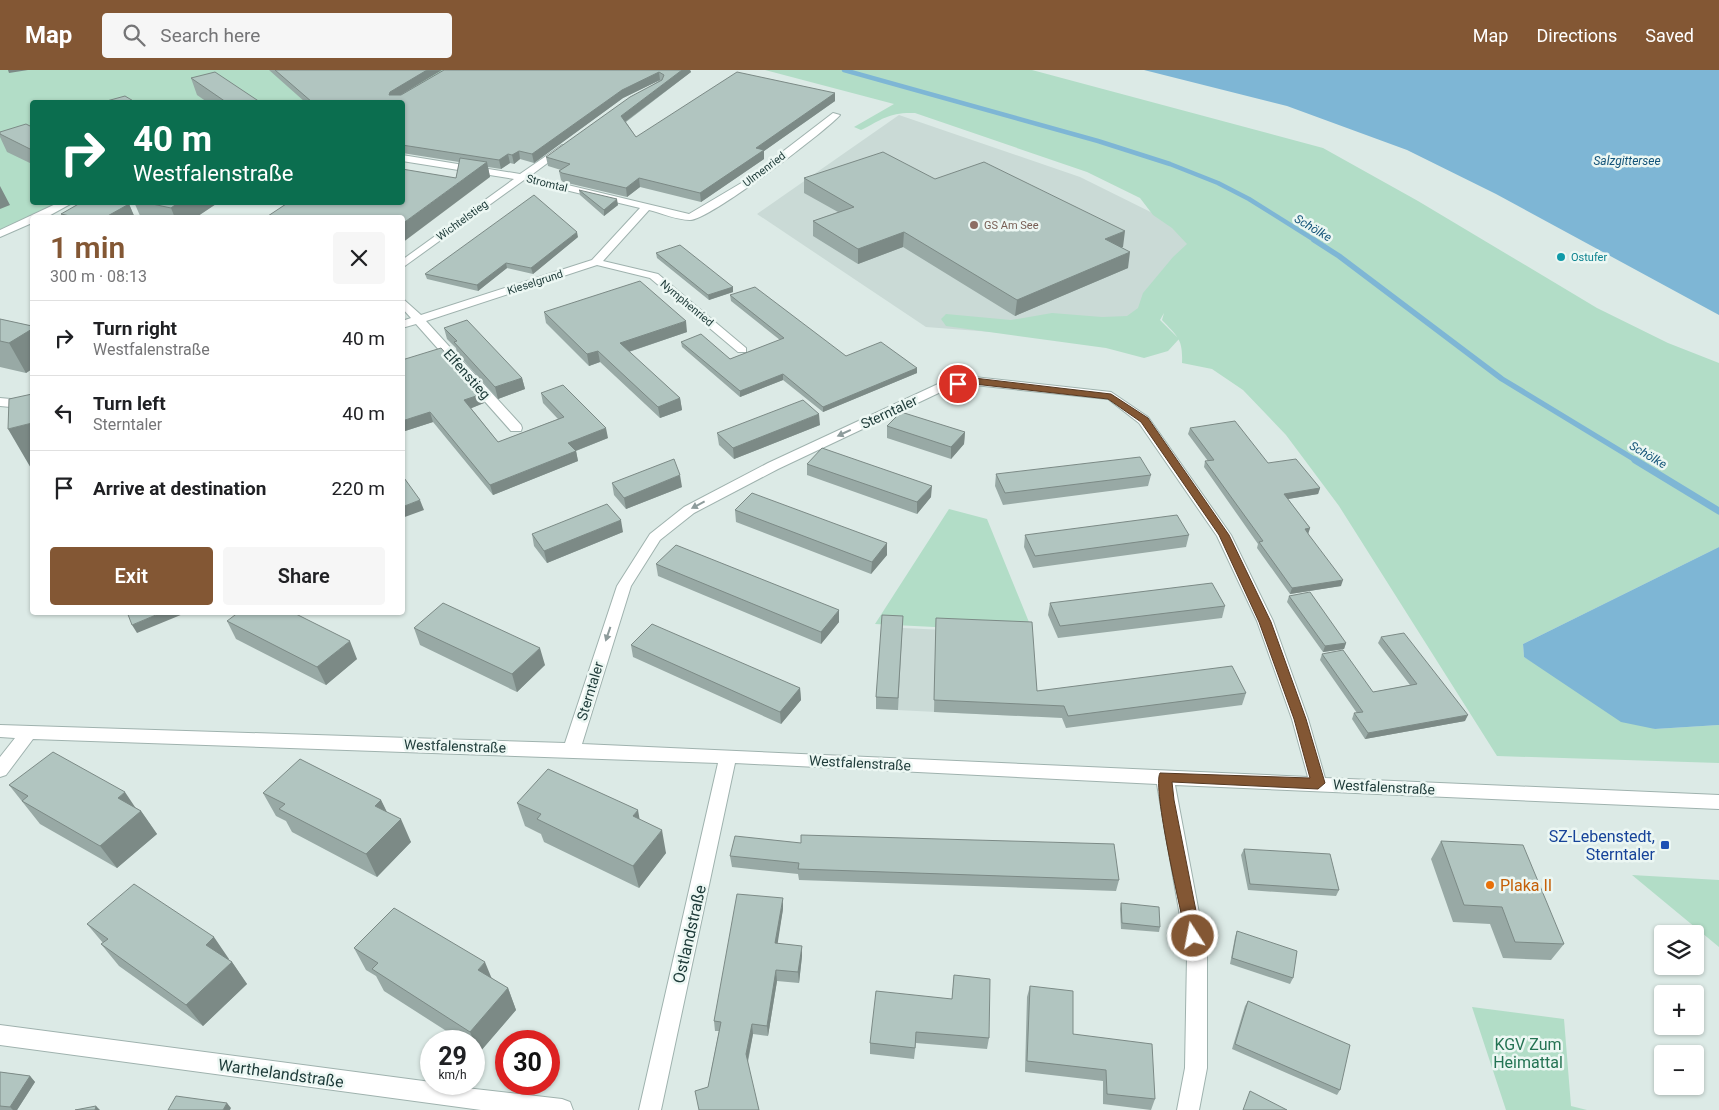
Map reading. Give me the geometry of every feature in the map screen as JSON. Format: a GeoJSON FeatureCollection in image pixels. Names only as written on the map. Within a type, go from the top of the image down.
{"type":"FeatureCollection","features":[{"type":"Feature","properties":{"kind":"street","name":"Ulmenried"},"geometry":{"type":"LineString","coordinates":[[690,216],[707,210],[749,181],[836,115]]}},
{"type":"Feature","properties":{"kind":"street","name":"Wichtelstieg"},"geometry":{"type":"LineString","coordinates":[[405,263],[574,140]]}},
{"type":"Feature","properties":{"kind":"street","name":"Stromtal"},"geometry":{"type":"LineString","coordinates":[[405,158],[522,177],[690,216]]}},
{"type":"Feature","properties":{"kind":"street"},"geometry":{"type":"LineString","coordinates":[[41,215],[62,205]]}},
{"type":"Feature","properties":{"kind":"street","name":"Kieselgrund"},"geometry":{"type":"LineString","coordinates":[[405,324],[596,262],[646,207]]}},
{"type":"Feature","properties":{"kind":"street"},"geometry":{"type":"LineString","coordinates":[[0,234],[30,220]]}},
{"type":"Feature","properties":{"kind":"street","name":"Nymphenried"},"geometry":{"type":"LineString","coordinates":[[596,262],[654,276],[742,350]]}},
{"type":"Feature","properties":{"kind":"street"},"geometry":{"type":"LineString","coordinates":[[405,305],[418,320]]}},
{"type":"Feature","properties":{"kind":"street","name":"Elfenstieg"},"geometry":{"type":"LineString","coordinates":[[418,320],[516,428]]}},
{"type":"Feature","properties":{"kind":"street","name":"Sterntaler"},"geometry":{"type":"LineString","coordinates":[[571,750],[624,586],[654,537],[689,510],[773,466],[942,387],[974,381],[1111,396],[1144,420],[1224,535],[1265,622],[1300,719],[1318,783]]}},
{"type":"Feature","properties":{"kind":"street"},"geometry":{"type":"LineString","coordinates":[[0,402],[30,405]]}},
{"type":"Feature","properties":{"kind":"street","name":"Westfalenstraße"},"geometry":{"type":"LineString","coordinates":[[0,731],[571,750],[1318,783],[1513,795],[1719,802]]}},
{"type":"Feature","properties":{"kind":"street"},"geometry":{"type":"LineString","coordinates":[[0,770],[29,732]]}},
{"type":"Feature","properties":{"kind":"street","name":"Ostlandstraße"},"geometry":{"type":"LineString","coordinates":[[650,1110],[728,757]]}},
{"type":"Feature","properties":{"kind":"street"},"geometry":{"type":"LineString","coordinates":[[1165,776],[1167,800],[1197,956],[1196,1068],[1188,1110]]}},
{"type":"Feature","properties":{"kind":"street","name":"Warthelandstraße"},"geometry":{"type":"LineString","coordinates":[[0,1035],[562,1110]]}},
{"type":"Feature","properties":{"kind":"shaded area","name":"GS Am See"},"geometry":{"type":"Polygon","coordinates":[[[899,115],[1080,177],[1197,235],[1133,343],[926,327],[757,214],[899,115]]]}},
{"type":"Feature","properties":{"kind":"shaded area"},"geometry":{"type":"Polygon","coordinates":[[[882,627],[1031,634],[1036,717],[876,709],[882,627]]]}},
{"type":"Feature","properties":{"kind":"green space"},"geometry":{"type":"Polygon","coordinates":[[[0,70],[445,70],[394,100],[30,100],[30,205],[55,205],[0,230],[0,70]]]}},
{"type":"Feature","properties":{"kind":"green space"},"geometry":{"type":"Polygon","coordinates":[[[765,70],[1032,70],[1323,148],[1418,201],[1597,308],[1668,343],[1719,363],[1719,547],[1523,644],[1524,657],[1655,729],[1719,725],[1719,763],[1497,756],[1339,506],[1286,435],[1243,390],[1212,369],[1182,363],[1182,349],[1179,339],[1168,351],[1144,358],[1106,348],[946,326],[941,319],[946,314],[1011,320],[1052,313],[1102,317],[1127,316],[1138,308],[1143,293],[1173,257],[1187,244],[1172,228],[1153,215],[1140,198],[1087,172],[915,113],[892,115],[861,130],[854,127],[894,104],[765,70]],[[1164,313],[1160,320],[1177,337],[1162,320],[1164,313]]]}},
{"type":"Feature","properties":{"kind":"green space"},"geometry":{"type":"Polygon","coordinates":[[[949,509],[987,519],[1033,632],[875,624],[949,509]]]}},
{"type":"Feature","properties":{"kind":"green space"},"geometry":{"type":"Polygon","coordinates":[[[1632,875],[1719,880],[1719,947],[1704,935],[1704,925],[1692,925],[1632,875]]]}},
{"type":"Feature","properties":{"kind":"green space","name":"KGV Zum Heimattal"},"geometry":{"type":"Polygon","coordinates":[[[1472,1007],[1564,1019],[1571,1106],[1587,1110],[1506,1110],[1472,1007]]]}},
{"type":"Feature","properties":{"kind":"water","name":"Salzgittersee"},"geometry":{"type":"Polygon","coordinates":[[[1144,70],[1719,70],[1719,315],[1496,194],[1407,150],[1287,106],[1144,70]]]}},
{"type":"Feature","properties":{"kind":"water"},"geometry":{"type":"Polygon","coordinates":[[[1719,547],[1719,725],[1655,729],[1621,722],[1524,657],[1523,644],[1719,547]]]}},
{"type":"Feature","properties":{"kind":"building"},"geometry":{"type":"Polygon","coordinates":[[[275,70],[427,70],[390,92],[389,95],[401,95],[444,70],[682,70],[621,116],[636,137],[737,72],[835,93],[756,148],[764,150],[700,193],[639,178],[626,188],[562,173],[559,171],[570,164],[546,157],[630,97],[662,80],[664,75],[659,72],[622,90],[532,154],[519,151],[512,155],[508,154],[499,160],[405,145],[405,100],[310,100],[275,70]]]}},
{"type":"Feature","properties":{"kind":"building"},"geometry":{"type":"Polygon","coordinates":[[[215,72],[257,100],[223,100],[191,78],[215,72]]]}},
{"type":"Feature","properties":{"kind":"building"},"geometry":{"type":"Polygon","coordinates":[[[125,96],[132,100],[110,100],[125,96]]]}},
{"type":"Feature","properties":{"kind":"building"},"geometry":{"type":"Polygon","coordinates":[[[26,124],[30,126],[30,149],[0,134],[0,132],[26,124]]]}},
{"type":"Feature","properties":{"kind":"building"},"geometry":{"type":"Polygon","coordinates":[[[883,152],[935,179],[984,162],[1125,231],[1105,239],[1130,252],[1017,300],[904,232],[858,249],[813,221],[854,207],[804,178],[883,152]]]}},
{"type":"Feature","properties":{"kind":"building"},"geometry":{"type":"Polygon","coordinates":[[[460,158],[487,162],[405,222],[405,215],[270,215],[284,205],[405,205],[405,170],[456,178],[460,158]]]}},
{"type":"Feature","properties":{"kind":"building"},"geometry":{"type":"Polygon","coordinates":[[[579,190],[617,199],[604,210],[579,190]]]}},
{"type":"Feature","properties":{"kind":"building"},"geometry":{"type":"Polygon","coordinates":[[[534,195],[577,232],[531,268],[506,263],[477,285],[425,274],[534,195]]]}},
{"type":"Feature","properties":{"kind":"building"},"geometry":{"type":"Polygon","coordinates":[[[77,205],[127,205],[109,215],[61,214],[77,205]]]}},
{"type":"Feature","properties":{"kind":"building"},"geometry":{"type":"Polygon","coordinates":[[[157,205],[175,205],[171,208],[157,205]]]}},
{"type":"Feature","properties":{"kind":"building"},"geometry":{"type":"Polygon","coordinates":[[[680,245],[733,287],[708,295],[656,253],[680,245]]]}},
{"type":"Feature","properties":{"kind":"building"},"geometry":{"type":"Polygon","coordinates":[[[640,281],[686,321],[620,343],[680,398],[658,407],[598,351],[587,354],[544,312],[640,281]]]}},
{"type":"Feature","properties":{"kind":"building"},"geometry":{"type":"Polygon","coordinates":[[[755,287],[846,356],[881,342],[917,368],[823,407],[783,374],[740,391],[681,342],[701,334],[730,359],[784,338],[730,295],[755,287]]]}},
{"type":"Feature","properties":{"kind":"building"},"geometry":{"type":"Polygon","coordinates":[[[0,319],[30,326],[30,330],[9,343],[0,341],[0,319]]]}},
{"type":"Feature","properties":{"kind":"building"},"geometry":{"type":"Polygon","coordinates":[[[467,320],[522,378],[495,387],[454,342],[457,341],[444,328],[467,320]]]}},
{"type":"Feature","properties":{"kind":"building"},"geometry":{"type":"Polygon","coordinates":[[[441,348],[482,394],[464,400],[498,442],[564,417],[541,393],[563,385],[606,428],[568,443],[576,451],[490,485],[430,412],[405,420],[405,359],[441,348]]]}},
{"type":"Feature","properties":{"kind":"building"},"geometry":{"type":"Polygon","coordinates":[[[30,394],[30,424],[8,429],[9,399],[30,394]]]}},
{"type":"Feature","properties":{"kind":"building"},"geometry":{"type":"Polygon","coordinates":[[[803,400],[819,414],[733,448],[717,433],[803,400]]]}},
{"type":"Feature","properties":{"kind":"building"},"geometry":{"type":"Polygon","coordinates":[[[901,412],[965,432],[951,447],[887,426],[901,412]]]}},
{"type":"Feature","properties":{"kind":"building"},"geometry":{"type":"Polygon","coordinates":[[[1235,421],[1268,463],[1296,459],[1320,488],[1284,494],[1310,528],[1305,529],[1309,535],[1343,580],[1292,588],[1259,542],[1263,541],[1205,461],[1214,460],[1190,428],[1235,421]]]}},
{"type":"Feature","properties":{"kind":"building"},"geometry":{"type":"Polygon","coordinates":[[[822,448],[932,486],[917,502],[807,464],[822,448]]]}},
{"type":"Feature","properties":{"kind":"building"},"geometry":{"type":"Polygon","coordinates":[[[1140,457],[1151,475],[1005,493],[996,474],[1140,457]]]}},
{"type":"Feature","properties":{"kind":"building"},"geometry":{"type":"Polygon","coordinates":[[[674,459],[680,475],[624,498],[612,483],[674,459]]]}},
{"type":"Feature","properties":{"kind":"building"},"geometry":{"type":"Polygon","coordinates":[[[405,479],[420,500],[405,506],[405,479]]]}},
{"type":"Feature","properties":{"kind":"building"},"geometry":{"type":"Polygon","coordinates":[[[752,493],[887,543],[872,562],[735,510],[752,493]]]}},
{"type":"Feature","properties":{"kind":"building"},"geometry":{"type":"Polygon","coordinates":[[[607,504],[621,520],[544,551],[532,534],[607,504]]]}},
{"type":"Feature","properties":{"kind":"building"},"geometry":{"type":"Polygon","coordinates":[[[1177,515],[1189,535],[1035,556],[1025,535],[1177,515]]]}},
{"type":"Feature","properties":{"kind":"building"},"geometry":{"type":"Polygon","coordinates":[[[676,545],[839,610],[821,632],[656,564],[676,545]]]}},
{"type":"Feature","properties":{"kind":"building"},"geometry":{"type":"Polygon","coordinates":[[[1212,583],[1225,606],[1060,626],[1050,603],[1212,583]]]}},
{"type":"Feature","properties":{"kind":"building"},"geometry":{"type":"Polygon","coordinates":[[[1310,592],[1346,643],[1325,646],[1289,596],[1310,592]]]}},
{"type":"Feature","properties":{"kind":"building"},"geometry":{"type":"Polygon","coordinates":[[[443,603],[540,648],[512,674],[414,628],[443,603]]]}},
{"type":"Feature","properties":{"kind":"building"},"geometry":{"type":"Polygon","coordinates":[[[128,615],[156,615],[132,625],[128,615]]]}},
{"type":"Feature","properties":{"kind":"building"},"geometry":{"type":"Polygon","coordinates":[[[235,615],[298,615],[350,641],[317,667],[227,621],[235,615]]]}},
{"type":"Feature","properties":{"kind":"building"},"geometry":{"type":"Polygon","coordinates":[[[882,615],[903,616],[898,698],[876,697],[882,615]]]}},
{"type":"Feature","properties":{"kind":"building"},"geometry":{"type":"Polygon","coordinates":[[[936,618],[1032,622],[1037,691],[1232,666],[1246,693],[1068,716],[1064,706],[934,700],[936,618]]]}},
{"type":"Feature","properties":{"kind":"building"},"geometry":{"type":"Polygon","coordinates":[[[652,624],[800,688],[780,712],[631,645],[652,624]]]}},
{"type":"Feature","properties":{"kind":"building"},"geometry":{"type":"Polygon","coordinates":[[[1404,633],[1468,715],[1368,733],[1354,713],[1363,712],[1322,654],[1343,650],[1373,692],[1417,684],[1381,637],[1404,633]]]}},
{"type":"Feature","properties":{"kind":"building"},"geometry":{"type":"Polygon","coordinates":[[[53,752],[125,792],[118,798],[141,811],[100,846],[22,801],[28,796],[9,785],[53,752]]]}},
{"type":"Feature","properties":{"kind":"building"},"geometry":{"type":"Polygon","coordinates":[[[300,759],[381,800],[375,806],[401,819],[366,854],[279,809],[285,804],[263,793],[300,759]]]}},
{"type":"Feature","properties":{"kind":"building"},"geometry":{"type":"Polygon","coordinates":[[[548,769],[638,810],[633,816],[662,830],[633,866],[537,819],[541,814],[517,803],[548,769]]]}},
{"type":"Feature","properties":{"kind":"building"},"geometry":{"type":"Polygon","coordinates":[[[801,835],[1114,844],[1119,880],[798,869],[799,863],[730,856],[735,836],[801,843],[801,835]]]}},
{"type":"Feature","properties":{"kind":"building"},"geometry":{"type":"Polygon","coordinates":[[[1441,841],[1523,845],[1564,944],[1515,942],[1502,907],[1464,905],[1441,841]]]}},
{"type":"Feature","properties":{"kind":"building"},"geometry":{"type":"Polygon","coordinates":[[[1244,849],[1330,854],[1339,890],[1250,884],[1244,849]]]}},
{"type":"Feature","properties":{"kind":"building"},"geometry":{"type":"Polygon","coordinates":[[[134,884],[214,937],[206,945],[232,962],[186,1005],[101,944],[108,939],[87,924],[134,884]]]}},
{"type":"Feature","properties":{"kind":"building"},"geometry":{"type":"Polygon","coordinates":[[[737,894],[783,898],[775,943],[802,946],[798,972],[776,970],[767,1026],[752,1024],[746,1054],[759,1110],[699,1110],[695,1091],[708,1087],[721,1022],[714,1021],[737,894]]]}},
{"type":"Feature","properties":{"kind":"building"},"geometry":{"type":"Polygon","coordinates":[[[1121,903],[1159,907],[1160,927],[1122,923],[1121,903]]]}},
{"type":"Feature","properties":{"kind":"building"},"geometry":{"type":"Polygon","coordinates":[[[394,908],[485,962],[478,970],[508,988],[472,1030],[467,1030],[372,969],[378,963],[354,948],[394,908]]]}},
{"type":"Feature","properties":{"kind":"building"},"geometry":{"type":"Polygon","coordinates":[[[1237,931],[1297,951],[1293,978],[1232,958],[1237,931]]]}},
{"type":"Feature","properties":{"kind":"building"},"geometry":{"type":"Polygon","coordinates":[[[954,975],[990,979],[989,1038],[916,1032],[915,1048],[870,1043],[876,991],[952,999],[954,975]]]}},
{"type":"Feature","properties":{"kind":"building"},"geometry":{"type":"Polygon","coordinates":[[[1030,986],[1073,991],[1073,1034],[1152,1044],[1155,1099],[1107,1094],[1106,1070],[1027,1061],[1030,986]]]}},
{"type":"Feature","properties":{"kind":"building"},"geometry":{"type":"Polygon","coordinates":[[[1248,1001],[1350,1045],[1340,1090],[1235,1044],[1248,1001]]]}},
{"type":"Feature","properties":{"kind":"building"},"geometry":{"type":"Polygon","coordinates":[[[0,1072],[30,1076],[10,1107],[0,1106],[0,1072]]]}},
{"type":"Feature","properties":{"kind":"building"},"geometry":{"type":"Polygon","coordinates":[[[1250,1091],[1287,1110],[1243,1110],[1250,1091]]]}},
{"type":"Feature","properties":{"kind":"building"},"geometry":{"type":"Polygon","coordinates":[[[176,1096],[227,1103],[223,1110],[168,1110],[176,1096]]]}},
{"type":"Feature","properties":{"kind":"building"},"geometry":{"type":"Polygon","coordinates":[[[96,1106],[95,1110],[75,1110],[96,1106]]]}},
{"type":"Feature","properties":{"kind":"waterway","name":"Schölke"},"geometry":{"type":"LineString","coordinates":[[844,70],[1098,141],[1170,164],[1218,183],[1249,199],[1316,241]]}},
{"type":"Feature","properties":{"kind":"waterway","name":"Schölke"},"geometry":{"type":"LineString","coordinates":[[1314,240],[1339,256],[1502,379],[1637,461]]}},
{"type":"Feature","properties":{"kind":"waterway","name":"Schölke"},"geometry":{"type":"LineString","coordinates":[[1635,460],[1719,511]]}},
{"type":"Feature","properties":{"kind":"place","name":"GS Am See"},"geometry":{"type":"Point","coordinates":[974,225]}},
{"type":"Feature","properties":{"kind":"place","name":"Ostufer"},"geometry":{"type":"Point","coordinates":[1561,257]}},
{"type":"Feature","properties":{"kind":"place","name":"SZ-Lebenstedt, Sterntaler"},"geometry":{"type":"Point","coordinates":[1665,845]}},
{"type":"Feature","properties":{"kind":"place","name":"Plaka II"},"geometry":{"type":"Point","coordinates":[1490,885]}},
{"type":"Feature","properties":{"kind":"route"},"geometry":{"type":"LineString","coordinates":[[958,384],[974,381],[1111,396],[1144,420],[1224,535],[1265,622],[1300,719],[1318,783],[1165,776],[1167,800],[1193,936]]}}]}
